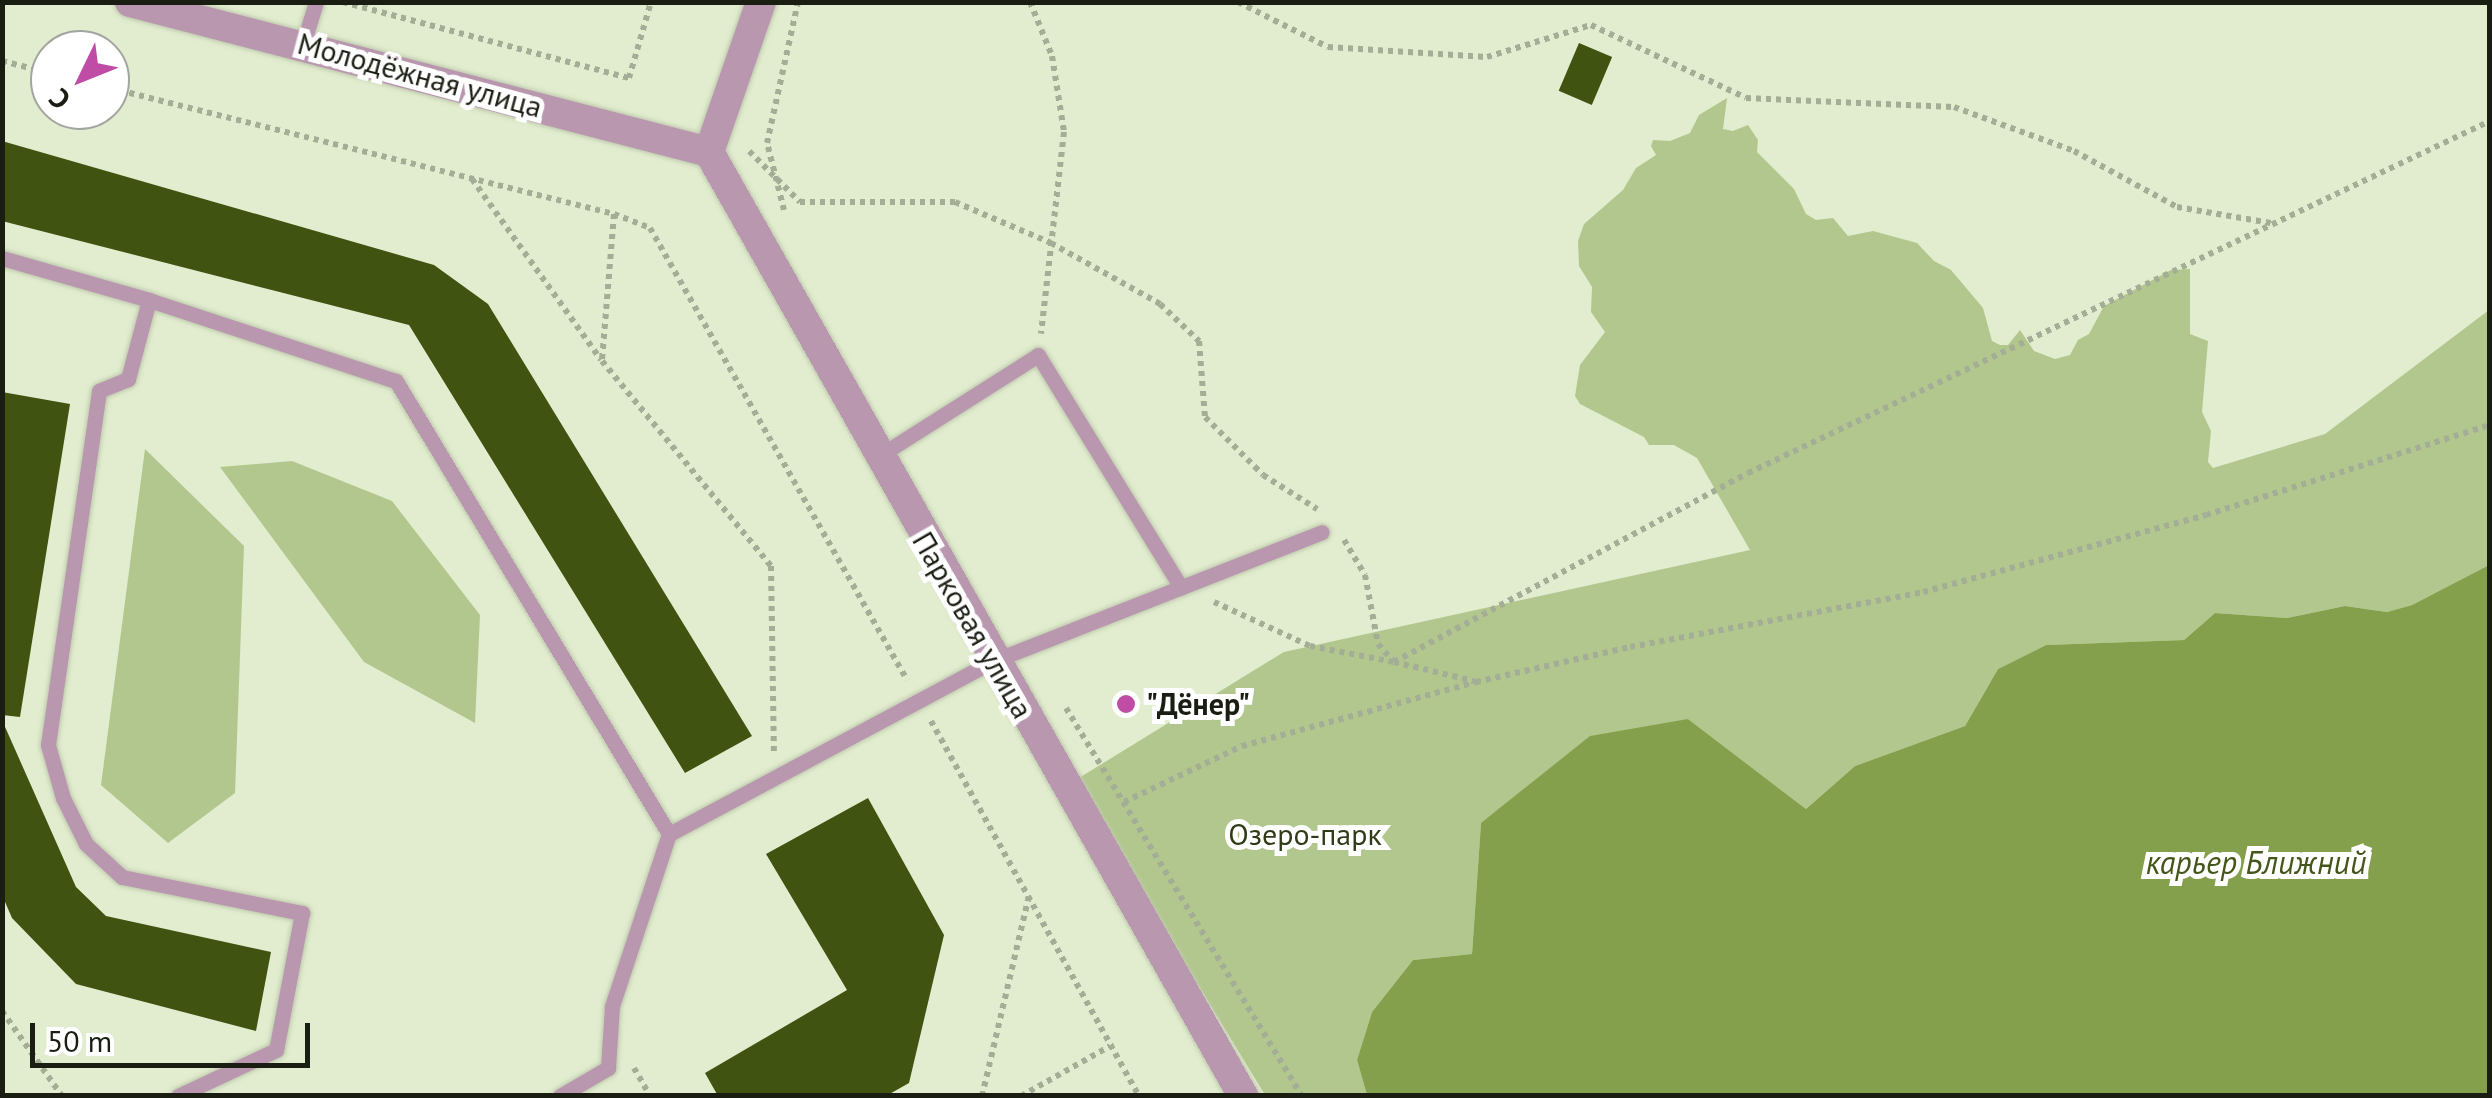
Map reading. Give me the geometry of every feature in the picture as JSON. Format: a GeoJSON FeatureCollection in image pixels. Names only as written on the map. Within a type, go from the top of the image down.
{"type":"FeatureCollection","features":[{"type":"Feature","properties":{"kind":"street","name":"Молодёжная улица"},"geometry":{"type":"LineString","coordinates":[[130,2],[709,152]]}},
{"type":"Feature","properties":{"kind":"street"},"geometry":{"type":"LineString","coordinates":[[709,152],[761,2]]}},
{"type":"Feature","properties":{"kind":"street","name":"Парковая улица"},"geometry":{"type":"LineString","coordinates":[[709,152],[878,457],[1243,1096]]}},
{"type":"Feature","properties":{"kind":"lane"},"geometry":{"type":"LineString","coordinates":[[303,44],[316,2]]}},
{"type":"Feature","properties":{"kind":"lane"},"geometry":{"type":"LineString","coordinates":[[2,258],[149,300],[396,381],[668,834]]}},
{"type":"Feature","properties":{"kind":"lane"},"geometry":{"type":"LineString","coordinates":[[149,300],[128,379],[98,391],[48,745],[63,798],[86,844],[122,877],[302,913],[276,1050],[178,1096]]}},
{"type":"Feature","properties":{"kind":"lane"},"geometry":{"type":"LineString","coordinates":[[878,457],[1038,355],[1181,588]]}},
{"type":"Feature","properties":{"kind":"lane"},"geometry":{"type":"LineString","coordinates":[[560,1096],[608,1068],[612,1006],[668,834],[993,660],[1330,527]]}},
{"type":"Feature","properties":{"kind":"path"},"geometry":{"type":"LineString","coordinates":[[343,2],[629,78],[652,2]]}},
{"type":"Feature","properties":{"kind":"path"},"geometry":{"type":"LineString","coordinates":[[1030,2],[1052,56],[1064,132],[1038,355]]}},
{"type":"Feature","properties":{"kind":"path"},"geometry":{"type":"LineString","coordinates":[[1238,2],[1328,47],[1487,57],[1591,25],[1746,98],[1954,107],[2074,150],[2177,208],[2272,223]]}},
{"type":"Feature","properties":{"kind":"path"},"geometry":{"type":"LineString","coordinates":[[2,61],[30,68]]}},
{"type":"Feature","properties":{"kind":"path"},"geometry":{"type":"LineString","coordinates":[[130,93],[614,214],[650,228],[1140,1096]]}},
{"type":"Feature","properties":{"kind":"path"},"geometry":{"type":"LineString","coordinates":[[1394,662],[1748,474],[2490,121]]}},
{"type":"Feature","properties":{"kind":"path"},"geometry":{"type":"LineString","coordinates":[[719,122],[800,202],[955,202],[1052,243],[1160,304],[1199,340],[1205,416],[1263,475],[1330,527],[1365,575],[1378,644],[1394,662]]}},
{"type":"Feature","properties":{"kind":"path"},"geometry":{"type":"LineString","coordinates":[[472,178],[602,361],[771,566],[774,777]]}},
{"type":"Feature","properties":{"kind":"path"},"geometry":{"type":"LineString","coordinates":[[602,361],[614,214]]}},
{"type":"Feature","properties":{"kind":"path"},"geometry":{"type":"LineString","coordinates":[[1302,1096],[1124,802],[1242,746],[1476,682],[1630,647],[1923,592],[2206,515],[2490,425]]}},
{"type":"Feature","properties":{"kind":"path"},"geometry":{"type":"LineString","coordinates":[[1181,588],[1310,646],[1476,682]]}},
{"type":"Feature","properties":{"kind":"path"},"geometry":{"type":"LineString","coordinates":[[982,1096],[1029,895]]}},
{"type":"Feature","properties":{"kind":"path"},"geometry":{"type":"LineString","coordinates":[[2,1011],[62,1096]]}},
{"type":"Feature","properties":{"kind":"path"},"geometry":{"type":"LineString","coordinates":[[1021,1096],[1110,1046]]}},
{"type":"Feature","properties":{"kind":"green space","name":"Озеро-парк"},"geometry":{"type":"Polygon","coordinates":[[[1727,98],[1723,129],[1733,131],[1748,125],[1758,140],[1757,152],[1794,189],[1806,214],[1816,220],[1833,218],[1848,236],[1873,231],[1917,243],[1934,261],[1951,270],[1983,308],[1992,341],[2000,345],[2008,345],[2020,330],[2034,351],[2055,359],[2070,355],[2078,340],[2089,334],[2104,306],[2171,270],[2190,269],[2190,334],[2208,341],[2202,412],[2211,431],[2208,462],[2213,468],[2325,434],[2489,310],[2489,565],[2412,605],[2387,612],[2345,606],[2287,618],[2215,613],[2184,640],[2046,645],[1998,669],[1965,726],[1855,766],[1806,809],[1688,719],[1481,823],[1472,954],[1413,960],[1372,1012],[1357,1060],[1367,1095],[1265,1095],[1074,781],[1284,652],[1750,550],[1697,458],[1674,445],[1649,445],[1644,437],[1580,404],[1575,396],[1580,365],[1605,332],[1591,312],[1592,287],[1579,266],[1578,241],[1584,224],[1623,190],[1636,168],[1656,155],[1651,146],[1653,140],[1670,141],[1690,133],[1699,115],[1727,98]]]}},
{"type":"Feature","properties":{"kind":"green space"},"geometry":{"type":"Polygon","coordinates":[[[145,449],[244,546],[235,793],[168,843],[101,785],[145,449]]]}},
{"type":"Feature","properties":{"kind":"green space"},"geometry":{"type":"Polygon","coordinates":[[[292,461],[392,501],[480,615],[475,723],[364,662],[220,467],[292,461]]]}},
{"type":"Feature","properties":{"kind":"water","name":"карьер Ближний"},"geometry":{"type":"Polygon","coordinates":[[[2489,565],[2489,1095],[1367,1095],[1357,1060],[1372,1012],[1413,960],[1472,954],[1481,823],[1590,736],[1688,719],[1806,809],[1855,766],[1965,726],[1998,669],[2046,645],[2184,640],[2215,613],[2287,618],[2345,606],[2387,612],[2412,605],[2489,565]]]}},
{"type":"Feature","properties":{"kind":"building"},"geometry":{"type":"Polygon","coordinates":[[[1579,43],[1612,57],[1592,105],[1559,91],[1579,43]]]}},
{"type":"Feature","properties":{"kind":"building"},"geometry":{"type":"Polygon","coordinates":[[[2,141],[434,265],[488,304],[752,736],[685,773],[409,325],[2,221],[2,141]]]}},
{"type":"Feature","properties":{"kind":"building"},"geometry":{"type":"Polygon","coordinates":[[[2,392],[70,404],[20,717],[2,715],[2,392]]]}},
{"type":"Feature","properties":{"kind":"building"},"geometry":{"type":"Polygon","coordinates":[[[2,720],[76,887],[106,916],[271,952],[256,1031],[76,984],[12,918],[2,895],[2,720]]]}},
{"type":"Feature","properties":{"kind":"building"},"geometry":{"type":"Polygon","coordinates":[[[868,798],[944,935],[909,1083],[886,1096],[718,1096],[705,1073],[847,990],[766,854],[868,798]]]}},
{"type":"Feature","properties":{"kind":"place","name":"\"Дёнер\""},"geometry":{"type":"Point","coordinates":[1126,704]}}]}
